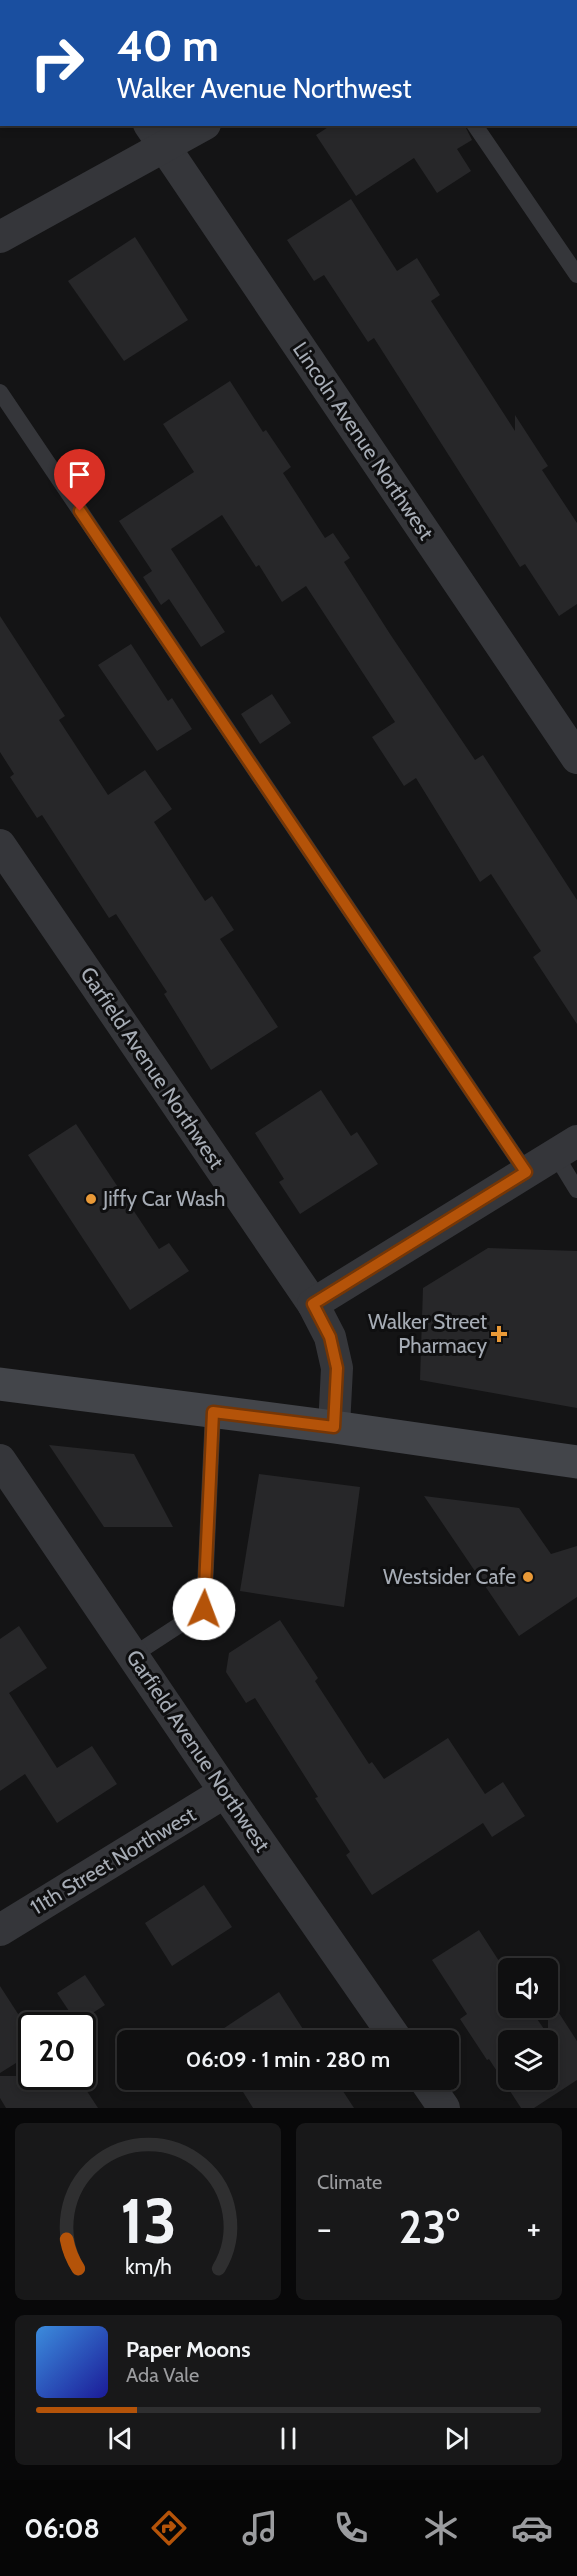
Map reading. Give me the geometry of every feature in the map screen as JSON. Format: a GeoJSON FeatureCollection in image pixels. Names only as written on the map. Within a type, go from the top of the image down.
{"type":"FeatureCollection","features":[{"type":"Feature","properties":{"kind":"main road"},"geometry":{"type":"LineString","coordinates":[[0,1384],[334,1427],[577,1462]]}},
{"type":"Feature","properties":{"kind":"street"},"geometry":{"type":"LineString","coordinates":[[0,237],[157,136],[197,126]]}},
{"type":"Feature","properties":{"kind":"street","name":"Lincoln Avenue Northwest"},"geometry":{"type":"LineString","coordinates":[[157,136],[577,758]]}},
{"type":"Feature","properties":{"kind":"street","name":"Garfield Avenue Northwest"},"geometry":{"type":"LineString","coordinates":[[0,845],[313,1304],[330,1337],[337,1368],[334,1427]]}},
{"type":"Feature","properties":{"kind":"street"},"geometry":{"type":"LineString","coordinates":[[313,1304],[566,1147]]}},
{"type":"Feature","properties":{"kind":"street","name":"Garfield Avenue Northwest"},"geometry":{"type":"LineString","coordinates":[[0,1461],[390,2030]]}},
{"type":"Feature","properties":{"kind":"street","name":"11th Street Northwest"},"geometry":{"type":"LineString","coordinates":[[0,1930],[225,1792]]}},
{"type":"Feature","properties":{"kind":"street"},"geometry":{"type":"LineString","coordinates":[[432,2090],[444,2108]]}},
{"type":"Feature","properties":{"kind":"lane"},"geometry":{"type":"LineString","coordinates":[[475,126],[577,274]]}},
{"type":"Feature","properties":{"kind":"lane"},"geometry":{"type":"LineString","coordinates":[[0,392],[526,1172]]}},
{"type":"Feature","properties":{"kind":"lane"},"geometry":{"type":"LineString","coordinates":[[566,1147],[577,1190]]}},
{"type":"Feature","properties":{"kind":"lane"},"geometry":{"type":"LineString","coordinates":[[132,1656],[204,1609],[213,1412]]}},
{"type":"Feature","properties":{"kind":"building"},"geometry":{"type":"Polygon","coordinates":[[[330,126],[465,126],[472,140],[457,149],[471,171],[437,193],[414,158],[356,196],[316,135],[330,126]]]}},
{"type":"Feature","properties":{"kind":"building"},"geometry":{"type":"Polygon","coordinates":[[[351,199],[397,271],[417,258],[440,295],[431,301],[515,431],[515,415],[548,466],[542,470],[577,523],[577,604],[559,616],[525,564],[520,567],[374,338],[368,342],[324,275],[314,281],[287,240],[351,199]]]}},
{"type":"Feature","properties":{"kind":"building"},"geometry":{"type":"Polygon","coordinates":[[[135,237],[188,320],[124,361],[68,281],[135,237]]]}},
{"type":"Feature","properties":{"kind":"building"},"geometry":{"type":"Polygon","coordinates":[[[230,381],[263,432],[266,430],[291,467],[283,473],[325,538],[333,533],[350,558],[344,562],[390,634],[475,760],[483,755],[577,900],[577,1024],[533,957],[541,951],[491,874],[480,882],[416,778],[404,786],[372,737],[395,722],[306,586],[282,602],[259,565],[256,567],[222,515],[171,549],[225,632],[201,647],[169,599],[161,605],[143,577],[152,571],[119,521],[194,472],[163,424],[230,381]]]}},
{"type":"Feature","properties":{"kind":"building"},"geometry":{"type":"Polygon","coordinates":[[[0,616],[65,716],[59,720],[108,795],[145,770],[172,809],[154,822],[205,901],[212,896],[234,930],[220,939],[278,1027],[211,1070],[164,994],[167,992],[116,914],[109,918],[42,815],[37,818],[10,777],[14,774],[0,752],[0,616]]]}},
{"type":"Feature","properties":{"kind":"building"},"geometry":{"type":"Polygon","coordinates":[[[131,644],[168,701],[172,698],[192,729],[157,751],[98,665],[131,644]]]}},
{"type":"Feature","properties":{"kind":"building"},"geometry":{"type":"Polygon","coordinates":[[[272,694],[291,723],[260,744],[241,714],[272,694]]]}},
{"type":"Feature","properties":{"kind":"building"},"geometry":{"type":"Polygon","coordinates":[[[321,1090],[351,1136],[357,1132],[378,1164],[300,1214],[279,1182],[284,1179],[255,1133],[321,1090]]]}},
{"type":"Feature","properties":{"kind":"building","name":"Jiffy Car Wash"},"geometry":{"type":"Polygon","coordinates":[[[76,1124],[159,1249],[169,1243],[189,1271],[130,1310],[28,1155],[76,1124]]]}},
{"type":"Feature","properties":{"kind":"building","name":"Walker Street Pharmacy"},"geometry":{"type":"Polygon","coordinates":[[[488,1248],[577,1251],[577,1408],[420,1380],[423,1288],[488,1248]]]}},
{"type":"Feature","properties":{"kind":"building"},"geometry":{"type":"Polygon","coordinates":[[[49,1445],[134,1454],[173,1527],[104,1527],[49,1445]]]}},
{"type":"Feature","properties":{"kind":"building"},"geometry":{"type":"Polygon","coordinates":[[[259,1474],[360,1487],[344,1607],[240,1591],[259,1474]]]}},
{"type":"Feature","properties":{"kind":"building","name":"Westsider Cafe"},"geometry":{"type":"Polygon","coordinates":[[[424,1496],[519,1508],[551,1554],[577,1546],[577,1597],[519,1636],[424,1496]]]}},
{"type":"Feature","properties":{"kind":"building"},"geometry":{"type":"Polygon","coordinates":[[[280,1620],[318,1678],[315,1681],[369,1764],[372,1762],[384,1779],[448,1738],[485,1794],[503,1782],[525,1816],[492,1837],[483,1823],[372,1895],[346,1855],[350,1852],[315,1798],[318,1797],[255,1698],[246,1703],[226,1672],[229,1653],[280,1620]]]}},
{"type":"Feature","properties":{"kind":"building"},"geometry":{"type":"Polygon","coordinates":[[[19,1626],[47,1668],[9,1693],[57,1768],[92,1746],[117,1784],[57,1823],[25,1774],[0,1791],[0,1639],[19,1626]]]}},
{"type":"Feature","properties":{"kind":"building"},"geometry":{"type":"Polygon","coordinates":[[[204,1885],[232,1927],[172,1966],[145,1923],[204,1885]]]}},
{"type":"Feature","properties":{"kind":"building"},"geometry":{"type":"Polygon","coordinates":[[[479,1930],[498,1959],[498,2018],[536,2018],[545,2030],[498,2030],[498,2073],[460,2019],[467,2014],[432,1960],[479,1930]]]}},
{"type":"Feature","properties":{"kind":"building"},"geometry":{"type":"Polygon","coordinates":[[[85,1975],[105,2005],[94,2012],[70,2012],[57,1993],[85,1975]]]}},
{"type":"Feature","properties":{"kind":"building"},"geometry":{"type":"Polygon","coordinates":[[[0,1986],[18,2014],[18,2062],[0,2073],[0,1986]]]}},
{"type":"Feature","properties":{"kind":"building"},"geometry":{"type":"Polygon","coordinates":[[[279,1992],[304,2030],[221,2030],[279,1992]]]}},
{"type":"Feature","properties":{"kind":"building"},"geometry":{"type":"Polygon","coordinates":[[[558,2012],[577,2041],[577,2080],[534,2108],[521,2108],[509,2090],[558,2090],[558,2030],[548,2030],[548,2018],[558,2018],[558,2012]]]}},
{"type":"Feature","properties":{"kind":"building"},"geometry":{"type":"Polygon","coordinates":[[[0,2076],[18,2076],[18,2090],[86,2090],[98,2108],[6,2108],[0,2098],[0,2076]]]}},
{"type":"Feature","properties":{"kind":"building"},"geometry":{"type":"Polygon","coordinates":[[[242,2090],[342,2090],[354,2108],[253,2108],[242,2090]]]}},
{"type":"Feature","properties":{"kind":"place","name":"Jiffy Car Wash"},"geometry":{"type":"Point","coordinates":[91,1199]}},
{"type":"Feature","properties":{"kind":"place","name":"Walker Street Pharmacy"},"geometry":{"type":"Point","coordinates":[499,1334]}},
{"type":"Feature","properties":{"kind":"place","name":"Westsider Cafe"},"geometry":{"type":"Point","coordinates":[528,1577]}},
{"type":"Feature","properties":{"kind":"route"},"geometry":{"type":"LineString","coordinates":[[80,511],[526,1172],[313,1304],[330,1337],[337,1368],[334,1427],[213,1412],[204,1609]]}}]}
